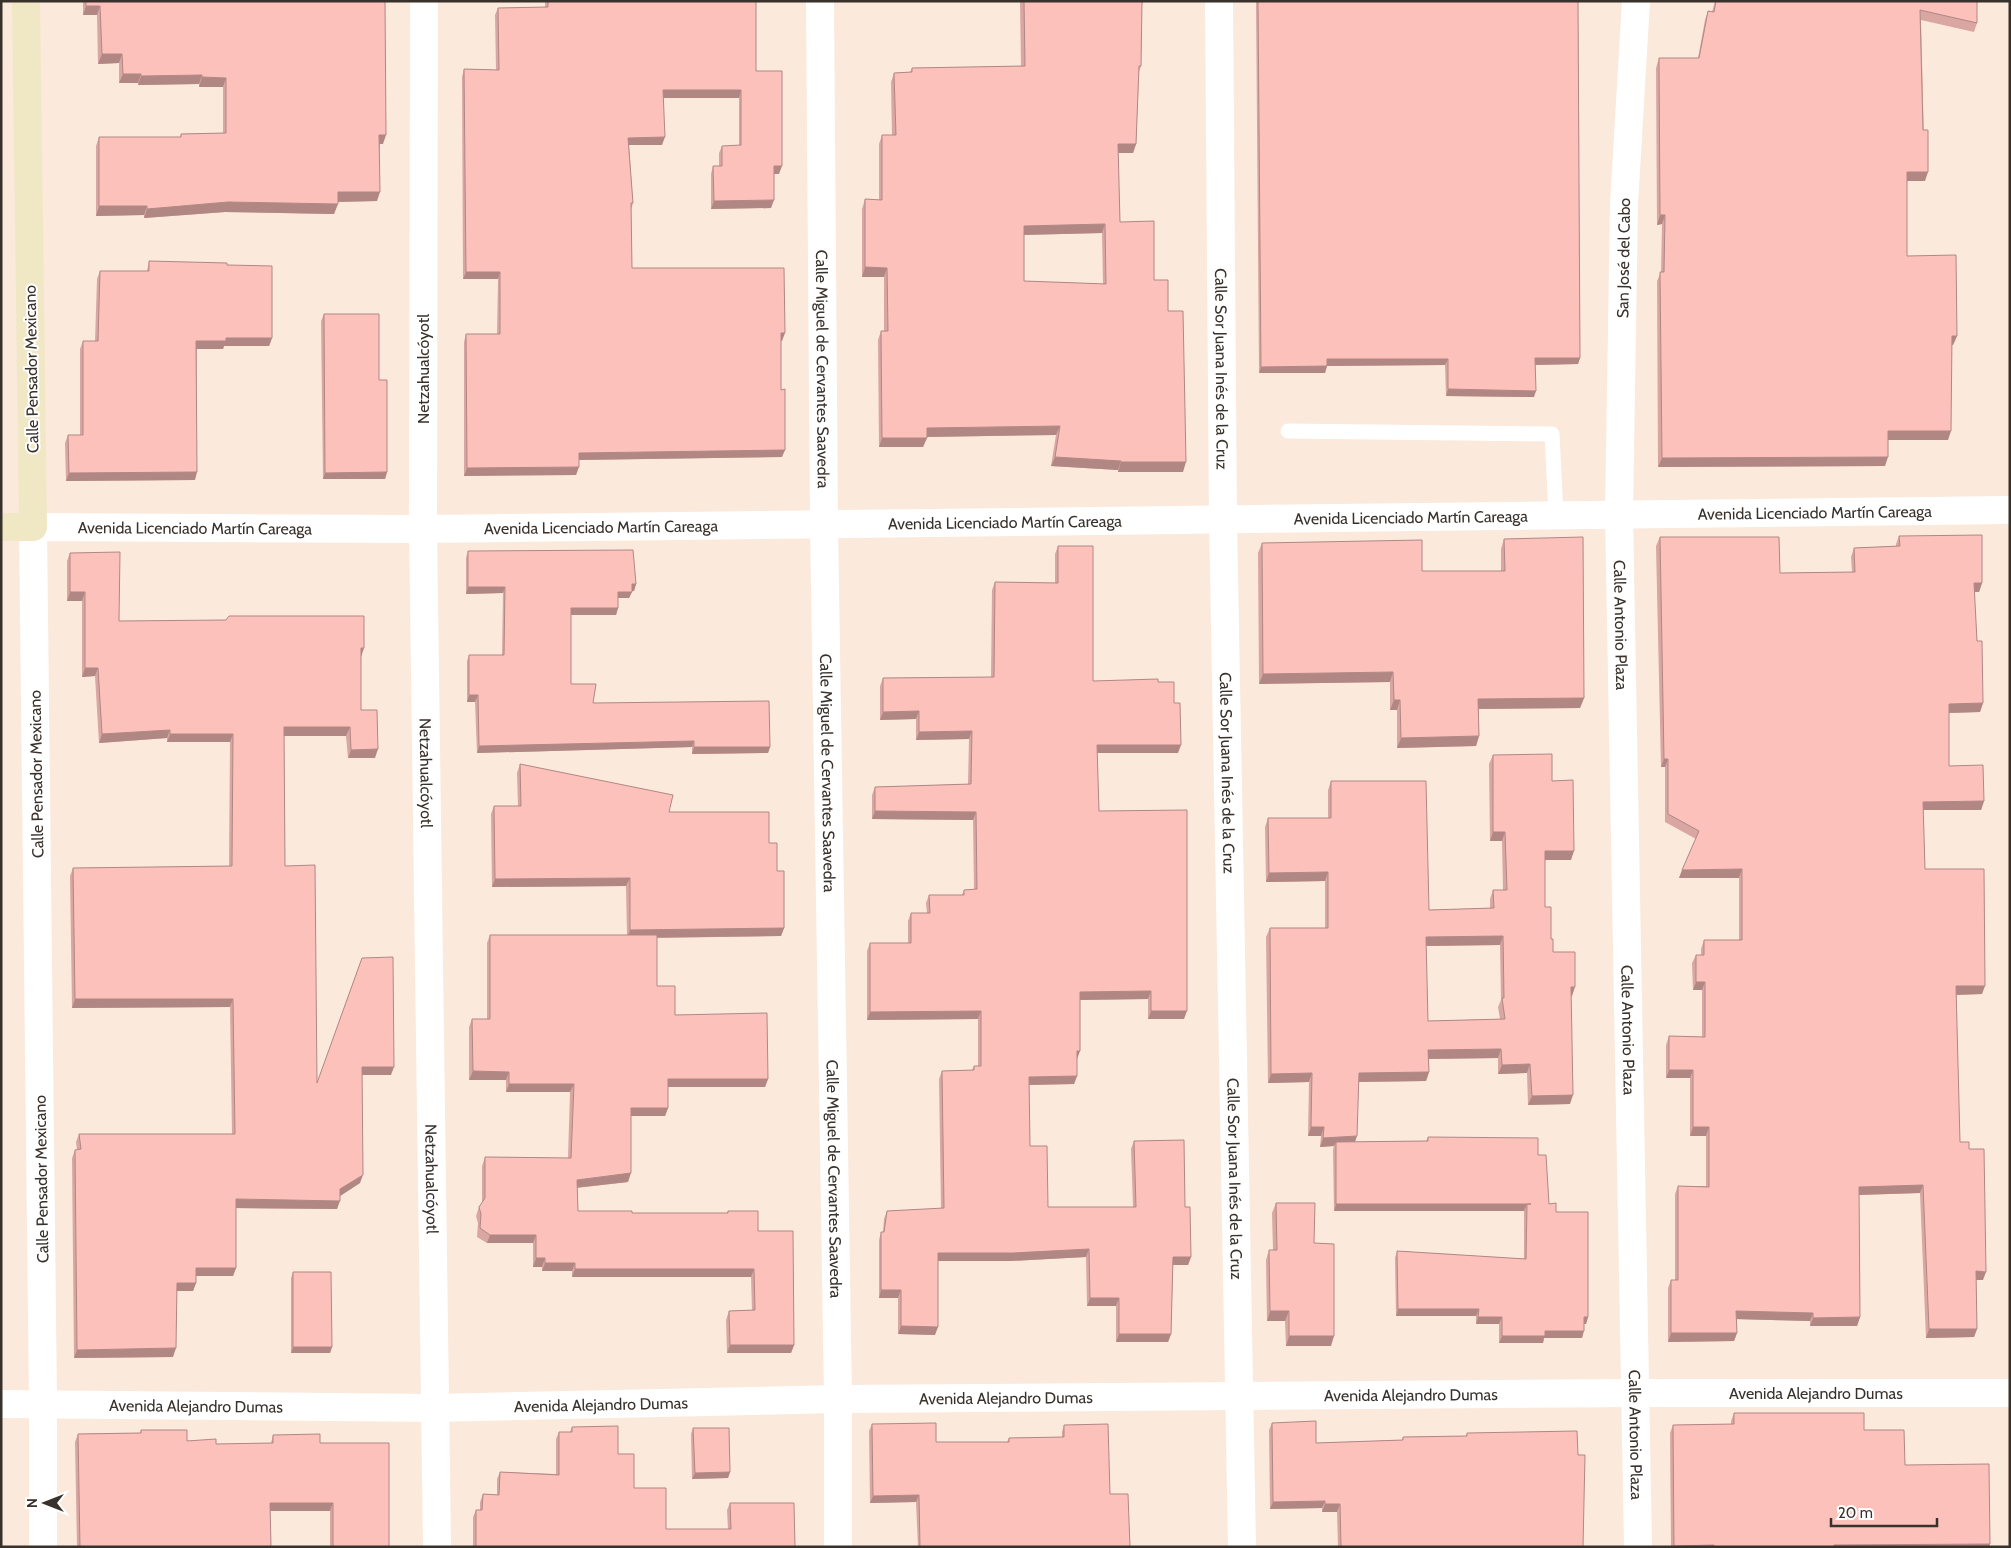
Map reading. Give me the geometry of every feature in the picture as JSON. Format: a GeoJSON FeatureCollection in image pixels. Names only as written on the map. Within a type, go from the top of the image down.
{"type":"FeatureCollection","features":[{"type":"Feature","properties":{"kind":"main road","name":"Calle Pensador Mexicano"},"geometry":{"type":"LineString","coordinates":[[26,1],[33,527]]}},
{"type":"Feature","properties":{"kind":"main road","name":"Avenida Licenciado Martín Careaga"},"geometry":{"type":"LineString","coordinates":[[1,527],[33,527]]}},
{"type":"Feature","properties":{"kind":"street","name":"Netzahualcóyotl"},"geometry":{"type":"LineString","coordinates":[[424,1],[423,529],[437,1547]]}},
{"type":"Feature","properties":{"kind":"street","name":"Calle Miguel de Cervantes Saavedra"},"geometry":{"type":"LineString","coordinates":[[820,1],[824,524],[838,1399],[838,1547]]}},
{"type":"Feature","properties":{"kind":"street","name":"Calle Sor Juana Inés de la Cruz"},"geometry":{"type":"LineString","coordinates":[[1219,1],[1223,520],[1242,1547]]}},
{"type":"Feature","properties":{"kind":"street","name":"San José del Cabo"},"geometry":{"type":"LineString","coordinates":[[1619,514],[1624,204],[1636,1]]}},
{"type":"Feature","properties":{"kind":"street","name":"Avenida Licenciado Martín Careaga"},"geometry":{"type":"LineString","coordinates":[[33,527],[423,529],[2010,510]]}},
{"type":"Feature","properties":{"kind":"street","name":"Calle Antonio Plaza"},"geometry":{"type":"LineString","coordinates":[[1619,514],[1638,1547]]}},
{"type":"Feature","properties":{"kind":"street","name":"Calle Pensador Mexicano"},"geometry":{"type":"LineString","coordinates":[[33,527],[43,1547]]}},
{"type":"Feature","properties":{"kind":"street","name":"Avenida Alejandro Dumas"},"geometry":{"type":"LineString","coordinates":[[1,1404],[435,1408],[838,1399],[1636,1393],[2010,1393]]}},
{"type":"Feature","properties":{"kind":"lane"},"geometry":{"type":"LineString","coordinates":[[1288,431],[1552,434],[1556,515]]}},
{"type":"Feature","properties":{"kind":"building"},"geometry":{"type":"Polygon","coordinates":[[[86,1],[385,1],[386,135],[379,135],[380,192],[338,192],[338,204],[228,202],[147,209],[147,206],[99,206],[99,137],[181,137],[181,134],[226,133],[226,78],[202,77],[202,75],[141,76],[141,74],[123,74],[122,54],[102,54],[100,6],[86,6],[86,1]]]}},
{"type":"Feature","properties":{"kind":"building"},"geometry":{"type":"Polygon","coordinates":[[[548,1],[756,1],[756,71],[782,71],[782,166],[774,166],[774,200],[714,201],[713,166],[722,166],[722,146],[741,145],[741,90],[663,90],[665,137],[628,138],[633,203],[631,203],[632,268],[784,268],[785,333],[781,333],[781,390],[785,389],[785,450],[579,453],[579,467],[467,468],[466,334],[500,334],[500,272],[466,272],[464,69],[499,70],[498,8],[548,7],[548,1]]]}},
{"type":"Feature","properties":{"kind":"building"},"geometry":{"type":"Polygon","coordinates":[[[1024,1],[1142,1],[1141,66],[1139,66],[1136,144],[1118,144],[1120,222],[1154,221],[1154,280],[1168,280],[1168,311],[1183,311],[1186,462],[1121,462],[1055,457],[1060,426],[927,428],[927,438],[882,438],[881,331],[888,331],[887,268],[865,267],[865,199],[882,200],[882,135],[896,135],[894,73],[912,72],[912,68],[1025,66],[1024,1]],[[1105,224],[1024,226],[1024,281],[1106,284],[1105,224]]]}},
{"type":"Feature","properties":{"kind":"building"},"geometry":{"type":"Polygon","coordinates":[[[1258,1],[1578,1],[1580,358],[1535,358],[1536,391],[1448,389],[1448,359],[1327,359],[1327,366],[1261,367],[1258,1]]]}},
{"type":"Feature","properties":{"kind":"building"},"geometry":{"type":"Polygon","coordinates":[[[1716,1],[1977,1],[1977,23],[1920,10],[1923,130],[1928,130],[1928,172],[1907,172],[1907,256],[1956,255],[1957,336],[1952,336],[1951,431],[1888,431],[1888,457],[1662,458],[1660,272],[1664,272],[1665,215],[1660,215],[1659,58],[1699,58],[1708,11],[1714,12],[1716,1]]]}},
{"type":"Feature","properties":{"kind":"building"},"geometry":{"type":"Polygon","coordinates":[[[149,261],[272,266],[272,338],[226,338],[226,341],[196,341],[197,472],[69,473],[68,435],[83,435],[83,341],[98,341],[100,271],[149,271],[149,261]]]}},
{"type":"Feature","properties":{"kind":"building"},"geometry":{"type":"Polygon","coordinates":[[[324,314],[379,314],[379,380],[387,380],[387,472],[325,473],[324,314]]]}},
{"type":"Feature","properties":{"kind":"building"},"geometry":{"type":"Polygon","coordinates":[[[1982,535],[1982,583],[1974,583],[1977,641],[1982,641],[1983,703],[1949,704],[1949,766],[1983,765],[1984,801],[1923,802],[1925,869],[1984,869],[1985,986],[1956,986],[1960,1142],[1969,1142],[1969,1149],[1984,1149],[1986,1272],[1976,1271],[1977,1329],[1929,1329],[1923,1185],[1859,1187],[1860,1317],[1813,1318],[1813,1313],[1736,1311],[1737,1333],[1671,1333],[1671,1280],[1678,1280],[1678,1186],[1709,1187],[1709,1127],[1693,1127],[1693,1070],[1669,1070],[1669,1036],[1705,1037],[1705,982],[1696,982],[1696,955],[1704,955],[1704,940],[1742,940],[1742,869],[1682,870],[1699,831],[1668,814],[1668,759],[1664,759],[1660,537],[1779,537],[1780,573],[1855,572],[1854,548],[1900,546],[1899,536],[1982,535]]]}},
{"type":"Feature","properties":{"kind":"building"},"geometry":{"type":"Polygon","coordinates":[[[1583,537],[1584,698],[1478,699],[1479,736],[1401,738],[1400,700],[1394,700],[1393,672],[1263,674],[1262,543],[1422,540],[1422,571],[1505,571],[1504,539],[1583,537]]]}},
{"type":"Feature","properties":{"kind":"building"},"geometry":{"type":"Polygon","coordinates":[[[1058,546],[1093,546],[1093,681],[1158,679],[1158,682],[1174,682],[1174,703],[1180,703],[1181,745],[1097,745],[1099,811],[1187,810],[1187,1011],[1151,1011],[1151,991],[1080,992],[1080,1051],[1077,1051],[1077,1076],[1029,1077],[1030,1146],[1047,1146],[1048,1207],[1136,1207],[1134,1141],[1184,1140],[1185,1207],[1190,1207],[1191,1257],[1173,1257],[1171,1334],[1119,1334],[1119,1298],[1090,1298],[1089,1249],[1013,1253],[938,1253],[938,1327],[901,1326],[901,1290],[881,1290],[881,1232],[884,1232],[887,1211],[944,1208],[942,1071],[974,1070],[974,1066],[981,1066],[981,1011],[870,1012],[870,943],[911,943],[911,913],[930,913],[929,895],[964,895],[964,890],[977,889],[976,812],[875,811],[875,787],[971,784],[972,731],[919,732],[919,711],[883,712],[883,678],[994,677],[995,582],[1058,583],[1058,546]]]}},
{"type":"Feature","properties":{"kind":"building"},"geometry":{"type":"Polygon","coordinates":[[[633,550],[636,584],[632,584],[632,592],[618,592],[618,608],[571,608],[571,684],[596,684],[593,703],[769,701],[770,747],[694,747],[694,741],[479,746],[478,695],[469,695],[469,655],[504,655],[505,587],[468,587],[468,551],[633,550]]]}},
{"type":"Feature","properties":{"kind":"building"},"geometry":{"type":"Polygon","coordinates":[[[120,552],[119,621],[226,620],[229,616],[364,616],[364,648],[361,648],[361,710],[377,710],[378,749],[351,750],[350,727],[284,727],[285,866],[315,865],[317,1083],[362,958],[393,957],[394,1067],[362,1067],[363,1175],[340,1189],[340,1201],[236,1199],[236,1268],[196,1268],[196,1283],[177,1283],[176,1348],[77,1350],[75,1150],[81,1149],[79,1134],[235,1134],[233,999],[75,999],[73,868],[232,866],[233,734],[170,734],[170,730],[102,734],[98,668],[85,668],[85,592],[70,592],[70,553],[120,552]]]}},
{"type":"Feature","properties":{"kind":"building"},"geometry":{"type":"Polygon","coordinates":[[[1552,754],[1552,781],[1573,780],[1574,851],[1545,851],[1545,907],[1551,907],[1553,952],[1575,952],[1575,987],[1571,987],[1573,1095],[1532,1096],[1530,1064],[1502,1065],[1501,1049],[1428,1050],[1429,1072],[1359,1073],[1357,1136],[1323,1138],[1324,1127],[1311,1127],[1312,1073],[1271,1074],[1270,928],[1328,928],[1328,872],[1269,873],[1268,818],[1331,818],[1331,781],[1426,781],[1429,910],[1494,908],[1493,890],[1507,890],[1505,832],[1493,832],[1493,755],[1552,754]],[[1503,936],[1426,937],[1428,1021],[1505,1019],[1502,998],[1504,998],[1503,936]]]}},
{"type":"Feature","properties":{"kind":"building"},"geometry":{"type":"Polygon","coordinates":[[[520,764],[673,795],[669,812],[769,812],[769,843],[777,843],[777,871],[784,871],[784,928],[630,930],[630,878],[495,879],[494,806],[521,806],[520,764]]]}},
{"type":"Feature","properties":{"kind":"building"},"geometry":{"type":"Polygon","coordinates":[[[490,935],[657,935],[657,986],[675,986],[675,1015],[767,1013],[768,1079],[668,1079],[668,1108],[631,1108],[631,1173],[577,1180],[578,1211],[728,1213],[728,1211],[758,1211],[758,1231],[793,1231],[794,1345],[730,1345],[729,1311],[755,1310],[754,1269],[575,1269],[575,1263],[545,1263],[545,1258],[536,1258],[536,1235],[490,1235],[480,1228],[481,1214],[479,1207],[485,1198],[485,1157],[571,1158],[574,1084],[509,1084],[509,1072],[473,1071],[472,1019],[490,1019],[490,935]]]}},
{"type":"Feature","properties":{"kind":"building"},"geometry":{"type":"Polygon","coordinates":[[[1428,1137],[1538,1138],[1538,1155],[1546,1155],[1549,1204],[1556,1203],[1556,1212],[1588,1212],[1588,1317],[1584,1317],[1584,1331],[1545,1331],[1545,1336],[1502,1336],[1502,1317],[1478,1317],[1479,1309],[1398,1309],[1397,1251],[1526,1259],[1527,1204],[1336,1204],[1336,1142],[1428,1141],[1428,1137]]]}},
{"type":"Feature","properties":{"kind":"building"},"geometry":{"type":"Polygon","coordinates":[[[1276,1203],[1315,1203],[1314,1243],[1334,1244],[1334,1336],[1289,1336],[1289,1311],[1270,1311],[1269,1250],[1277,1250],[1276,1203]]]}},
{"type":"Feature","properties":{"kind":"building"},"geometry":{"type":"Polygon","coordinates":[[[293,1272],[331,1272],[332,1347],[293,1347],[293,1272]]]}},
{"type":"Feature","properties":{"kind":"building"},"geometry":{"type":"Polygon","coordinates":[[[1734,1413],[1864,1413],[1864,1430],[1904,1430],[1905,1465],[1989,1464],[1990,1544],[1834,1545],[1834,1547],[1674,1546],[1673,1425],[1734,1424],[1734,1413]]]}},
{"type":"Feature","properties":{"kind":"building"},"geometry":{"type":"Polygon","coordinates":[[[1316,1421],[1316,1443],[1403,1440],[1403,1437],[1467,1436],[1467,1433],[1577,1431],[1578,1455],[1585,1455],[1583,1547],[1341,1547],[1340,1504],[1325,1504],[1325,1501],[1273,1502],[1272,1423],[1316,1421]]]}},
{"type":"Feature","properties":{"kind":"building"},"geometry":{"type":"Polygon","coordinates":[[[936,1423],[936,1442],[1009,1442],[1009,1438],[1064,1437],[1064,1425],[1108,1424],[1110,1494],[1128,1494],[1130,1547],[920,1547],[919,1495],[873,1496],[872,1424],[936,1423]]]}},
{"type":"Feature","properties":{"kind":"building"},"geometry":{"type":"Polygon","coordinates":[[[618,1426],[618,1454],[634,1454],[634,1488],[666,1488],[666,1529],[731,1529],[730,1503],[794,1503],[795,1547],[476,1547],[476,1510],[482,1510],[483,1494],[499,1495],[500,1472],[559,1475],[559,1432],[572,1432],[572,1427],[618,1426]]]}},
{"type":"Feature","properties":{"kind":"building"},"geometry":{"type":"Polygon","coordinates":[[[693,1428],[729,1428],[730,1472],[695,1473],[693,1428]]]}},
{"type":"Feature","properties":{"kind":"building"},"geometry":{"type":"Polygon","coordinates":[[[141,1430],[187,1430],[187,1441],[216,1439],[216,1444],[273,1443],[273,1435],[320,1434],[320,1443],[389,1443],[389,1547],[333,1547],[333,1503],[270,1503],[271,1547],[80,1547],[78,1434],[141,1433],[141,1430]]]}}]}
